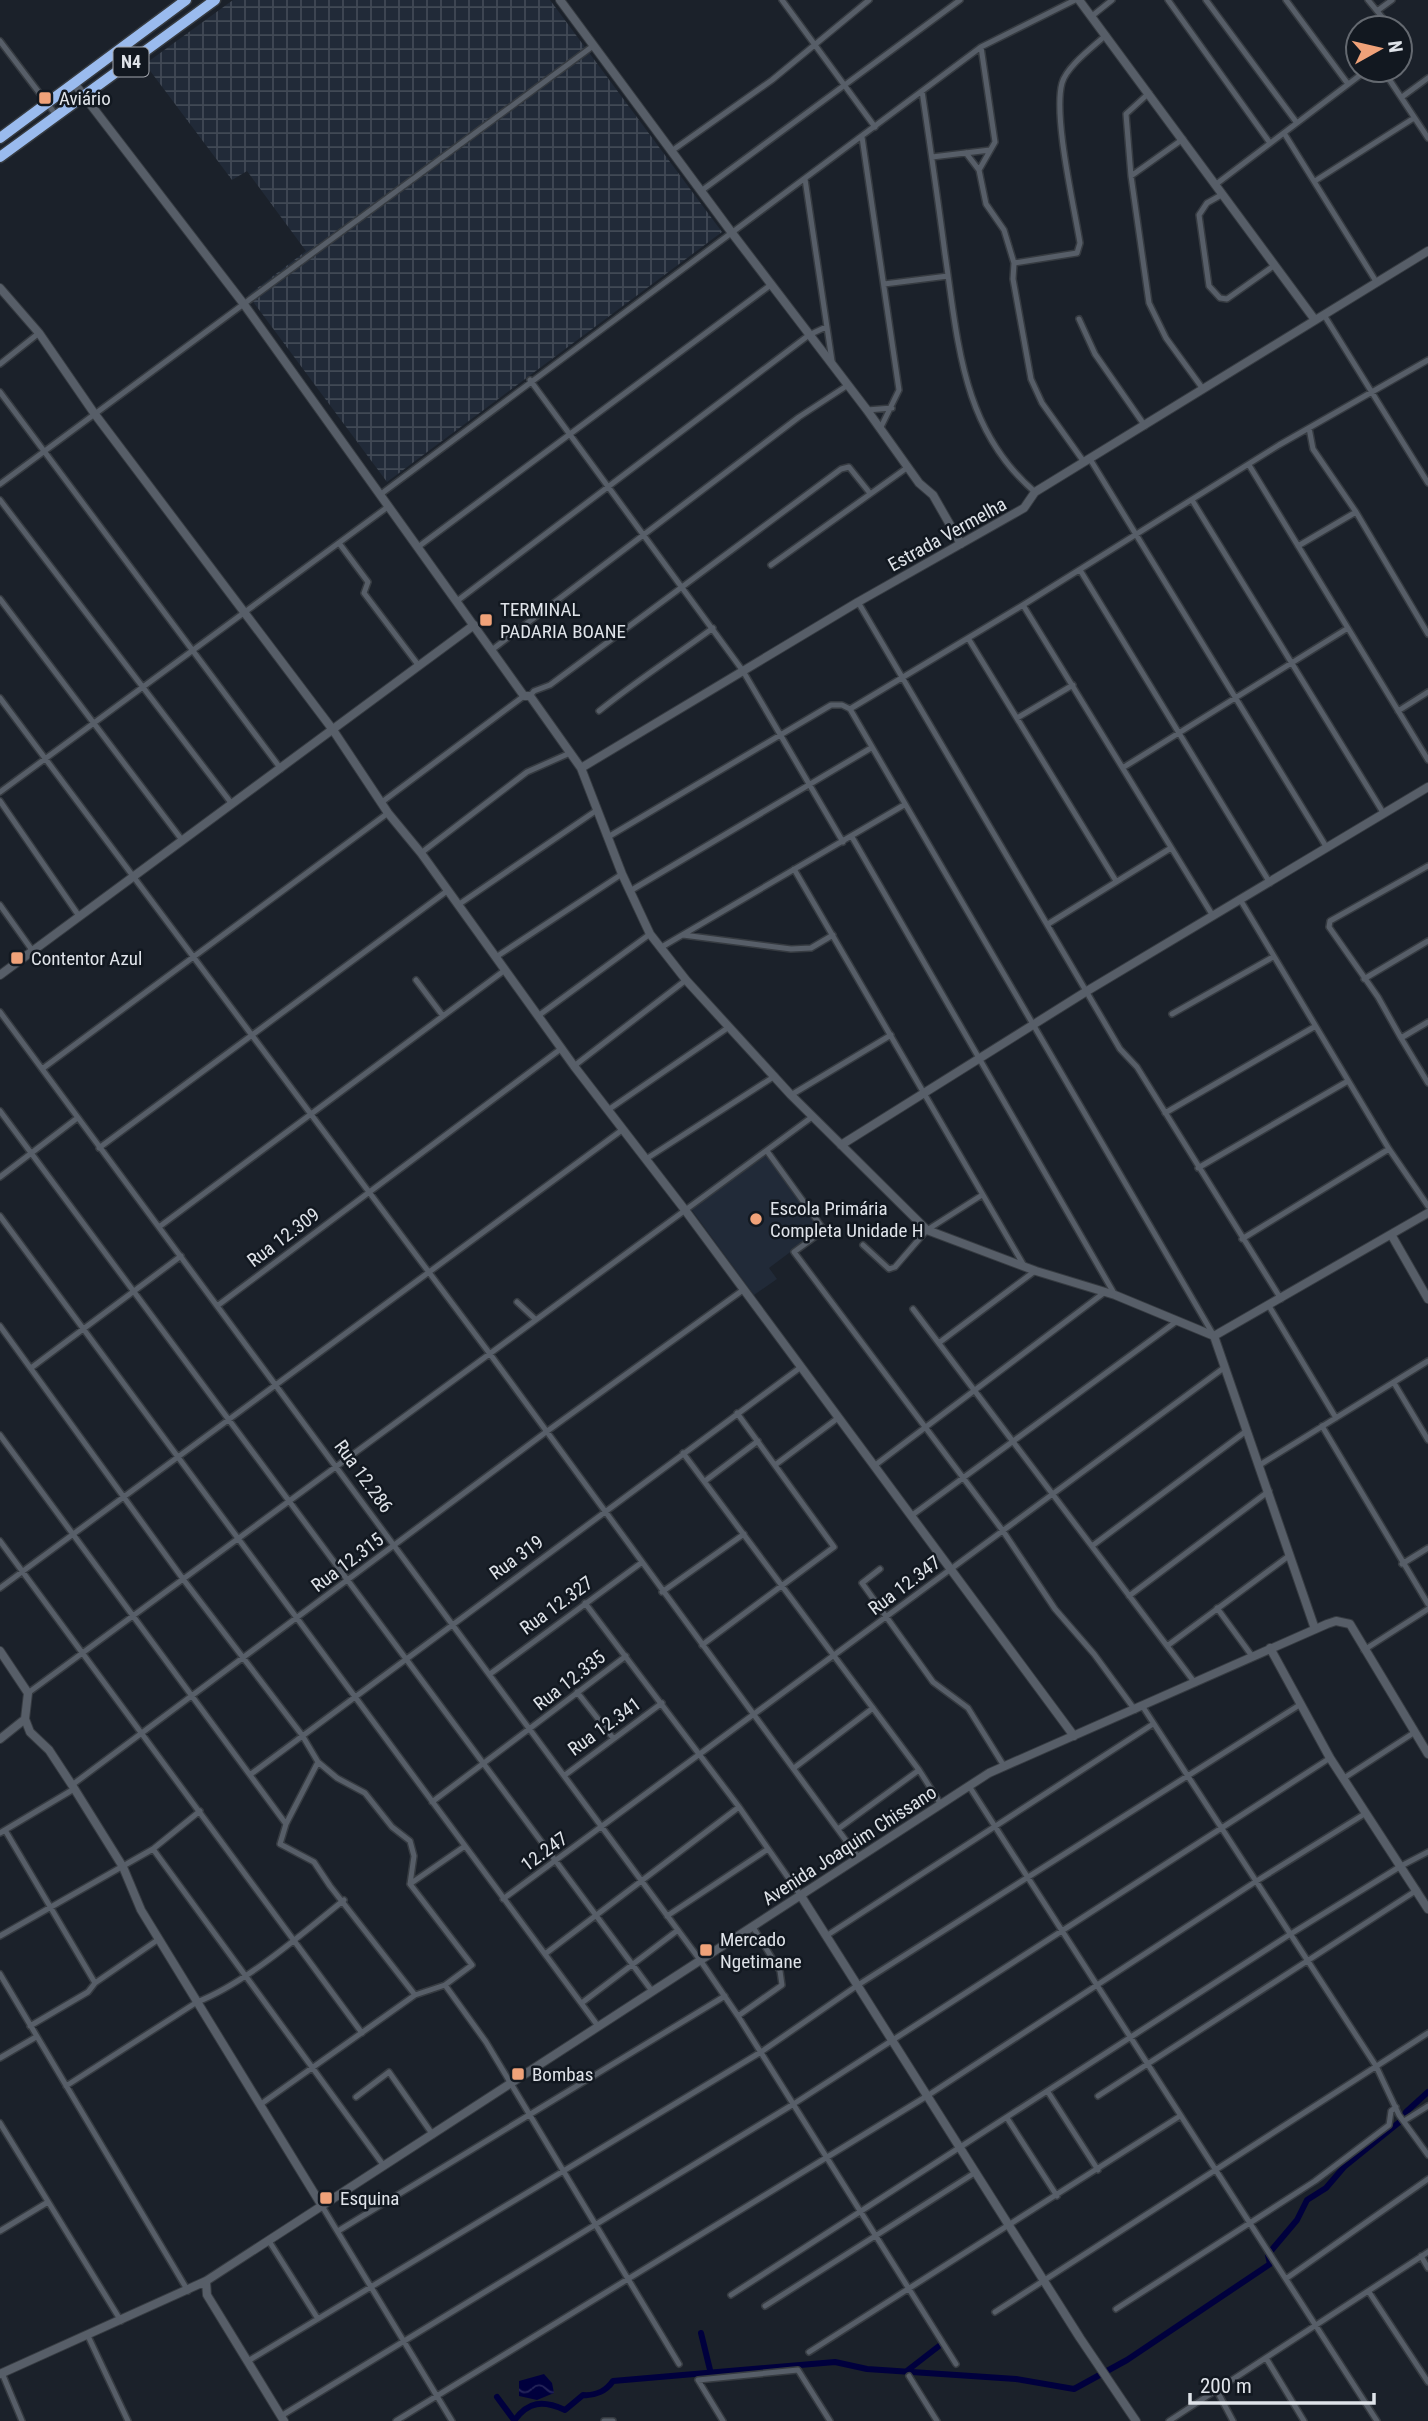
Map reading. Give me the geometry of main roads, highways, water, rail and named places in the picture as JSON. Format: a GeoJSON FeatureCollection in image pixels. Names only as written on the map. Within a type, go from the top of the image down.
{"type":"FeatureCollection","features":[{"type":"Feature","properties":{"kind":"highway","name":"N4"},"geometry":{"type":"LineString","coordinates":[[0,138],[186,0]]}},
{"type":"Feature","properties":{"kind":"highway","name":"N4"},"geometry":{"type":"LineString","coordinates":[[0,157],[215,0]]}},
{"type":"Feature","properties":{"kind":"water"},"geometry":{"type":"Polygon","coordinates":[[[544,2374],[552,2383],[554,2393],[537,2400],[519,2396],[519,2381],[544,2374]]]}},
{"type":"Feature","properties":{"kind":"waterway"},"geometry":{"type":"LineString","coordinates":[[1270,2252],[1297,2220],[1307,2200],[1326,2188],[1344,2167],[1402,2120],[1406,2112],[1428,2092]]}},
{"type":"Feature","properties":{"kind":"waterway"},"geometry":{"type":"LineString","coordinates":[[514,2421],[525,2409],[536,2404],[565,2410],[583,2395],[600,2392],[613,2381],[835,2362],[867,2369],[1016,2379],[1074,2389],[1127,2360],[1270,2264],[1268,2255]]}},
{"type":"Feature","properties":{"kind":"waterway"},"geometry":{"type":"LineString","coordinates":[[701,2333],[711,2374]]}},
{"type":"Feature","properties":{"kind":"waterway"},"geometry":{"type":"LineString","coordinates":[[908,2370],[939,2346]]}},
{"type":"Feature","properties":{"kind":"waterway"},"geometry":{"type":"LineString","coordinates":[[497,2397],[514,2420]]}},
{"type":"Feature","properties":{"kind":"place","name":"Aviário"},"geometry":{"type":"Point","coordinates":[45,98]}},
{"type":"Feature","properties":{"kind":"place","name":"TERMINAL PADARIA BOANE"},"geometry":{"type":"Point","coordinates":[486,620]}},
{"type":"Feature","properties":{"kind":"place","name":"Contentor Azul"},"geometry":{"type":"Point","coordinates":[17,958]}},
{"type":"Feature","properties":{"kind":"place","name":"Escola Primária Completa Unidade H"},"geometry":{"type":"Point","coordinates":[756,1219]}},
{"type":"Feature","properties":{"kind":"place","name":"Mercado Ngetimane"},"geometry":{"type":"Point","coordinates":[706,1950]}},
{"type":"Feature","properties":{"kind":"place","name":"Bombas"},"geometry":{"type":"Point","coordinates":[518,2074]}},
{"type":"Feature","properties":{"kind":"place","name":"Esquina"},"geometry":{"type":"Point","coordinates":[326,2198]}}]}
